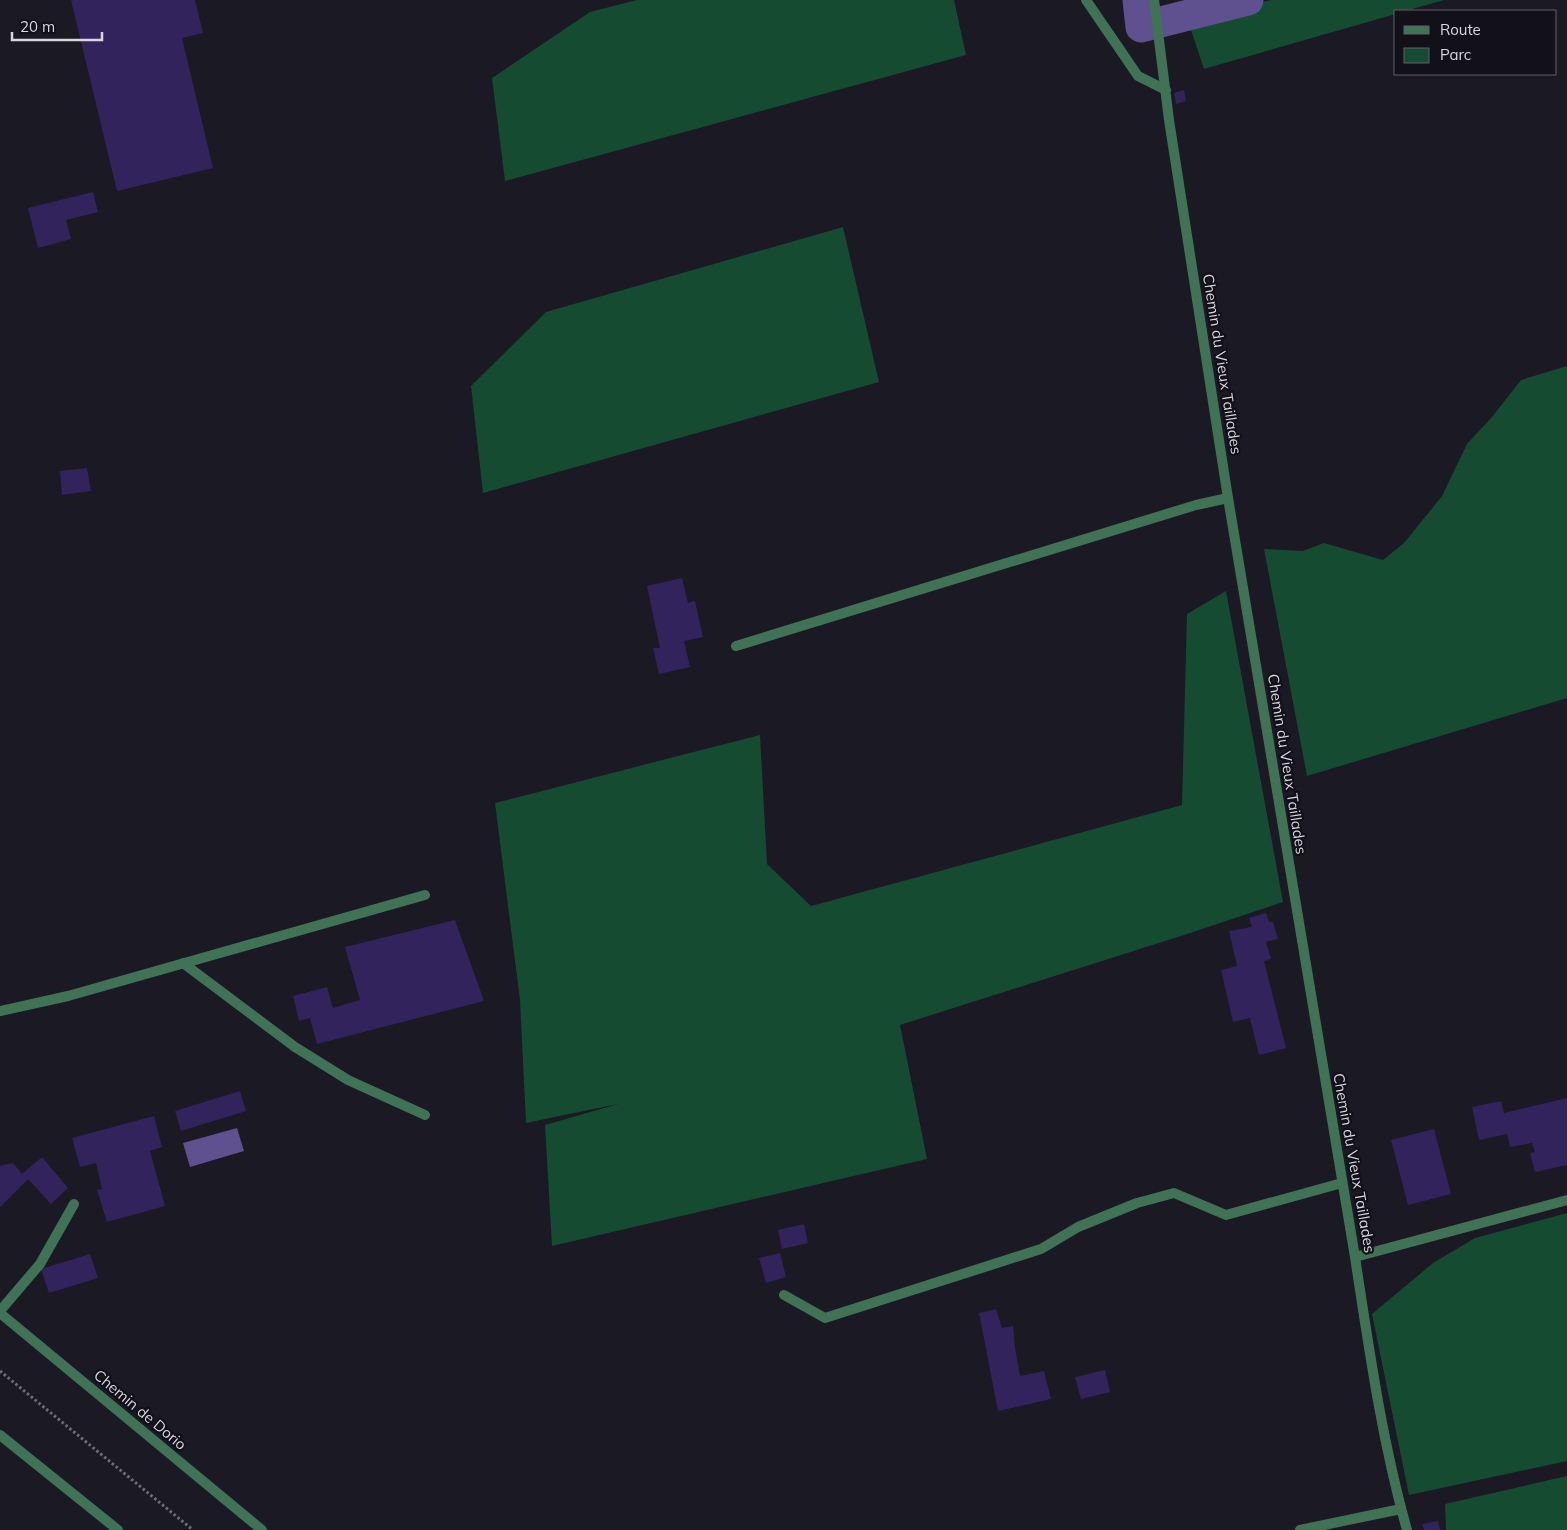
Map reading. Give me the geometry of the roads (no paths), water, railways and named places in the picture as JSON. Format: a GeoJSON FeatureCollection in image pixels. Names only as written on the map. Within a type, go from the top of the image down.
{"type":"FeatureCollection","features":[{"type":"Feature","properties":{"kind":"street"},"geometry":{"type":"LineString","coordinates":[[1086,0],[1138,76],[1166,90]]}},
{"type":"Feature","properties":{"kind":"street","name":"Chemin du Vieux Taillades"},"geometry":{"type":"LineString","coordinates":[[1154,0],[1228,498],[1373,1373],[1393,1479],[1407,1530]]}},
{"type":"Feature","properties":{"kind":"street"},"geometry":{"type":"LineString","coordinates":[[736,646],[1196,505],[1228,498]]}},
{"type":"Feature","properties":{"kind":"street"},"geometry":{"type":"LineString","coordinates":[[0,1010],[68,996],[425,895]]}},
{"type":"Feature","properties":{"kind":"street"},"geometry":{"type":"LineString","coordinates":[[183,963],[295,1047],[348,1080],[425,1115]]}},
{"type":"Feature","properties":{"kind":"street"},"geometry":{"type":"LineString","coordinates":[[784,1295],[825,1318],[1041,1249],[1078,1226],[1137,1203],[1174,1194],[1226,1215],[1342,1183]]}},
{"type":"Feature","properties":{"kind":"street"},"geometry":{"type":"LineString","coordinates":[[1355,1257],[1567,1200]]}},
{"type":"Feature","properties":{"kind":"street"},"geometry":{"type":"LineString","coordinates":[[0,1312],[40,1264],[74,1204]]}},
{"type":"Feature","properties":{"kind":"street","name":"Chemin de Dorio"},"geometry":{"type":"LineString","coordinates":[[0,1312],[262,1530]]}},
{"type":"Feature","properties":{"kind":"street"},"geometry":{"type":"LineString","coordinates":[[0,1435],[118,1530]]}},
{"type":"Feature","properties":{"kind":"street"},"geometry":{"type":"LineString","coordinates":[[1300,1530],[1341,1526],[1401,1509]]}},
{"type":"Feature","properties":{"kind":"waterway"},"geometry":{"type":"LineString","coordinates":[[1138,0],[1141,27],[1248,0]]}}]}
